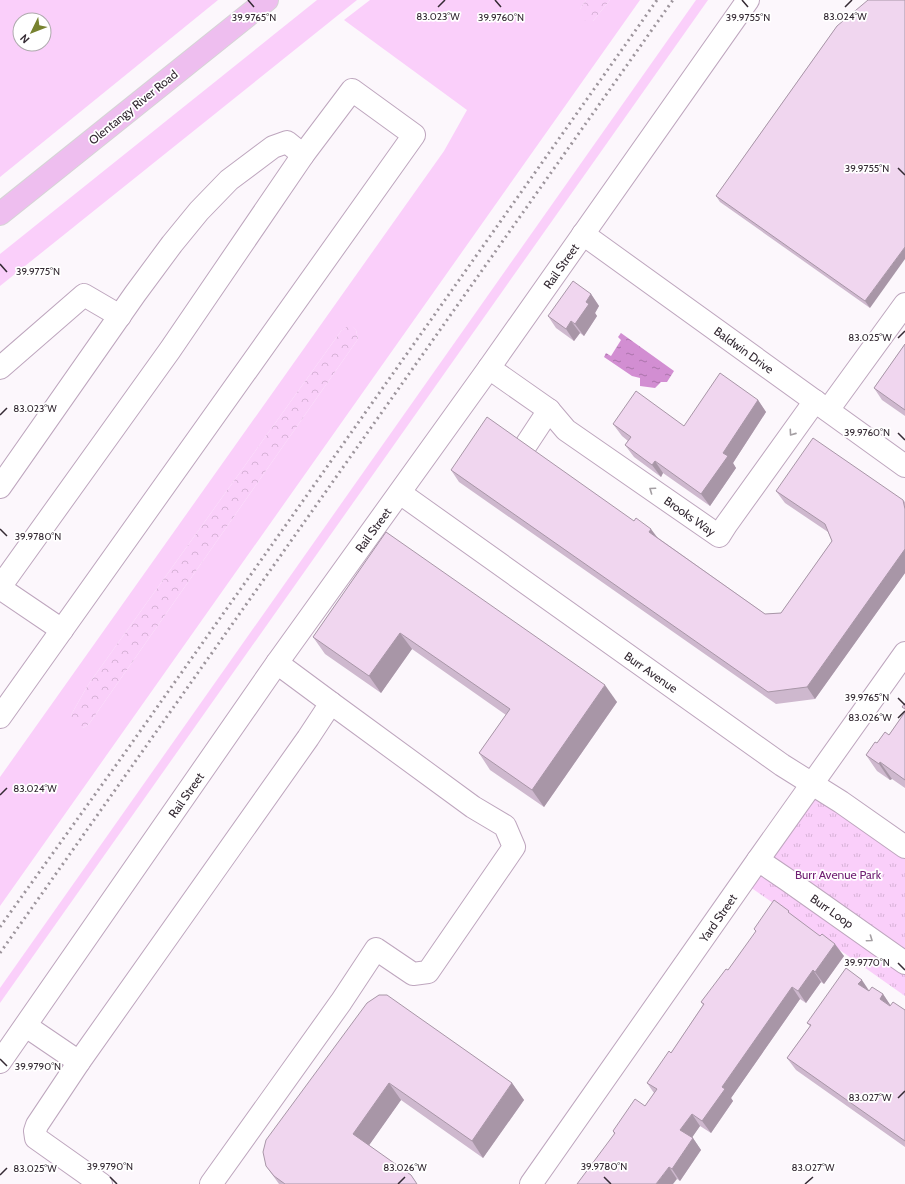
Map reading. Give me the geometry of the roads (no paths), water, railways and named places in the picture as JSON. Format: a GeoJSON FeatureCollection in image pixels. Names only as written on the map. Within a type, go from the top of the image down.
{"type":"FeatureCollection","features":[{"type":"Feature","properties":{"kind":"main road","name":"Olentangy River Road"},"geometry":{"type":"LineString","coordinates":[[0,214],[268,0]]}},
{"type":"Feature","properties":{"kind":"street","name":"Rail Street"},"geometry":{"type":"LineString","coordinates":[[0,1062],[277,663],[489,368],[748,0]]}},
{"type":"Feature","properties":{"kind":"street"},"geometry":{"type":"LineString","coordinates":[[0,717],[62,630],[414,135],[352,90],[304,155],[165,357],[0,588],[62,630]]}},
{"type":"Feature","properties":{"kind":"street"},"geometry":{"type":"LineString","coordinates":[[0,487],[120,316],[172,244],[199,210],[229,180],[273,147],[287,142],[304,155]]}},
{"type":"Feature","properties":{"kind":"street","name":"Baldwin Drive"},"geometry":{"type":"LineString","coordinates":[[583,234],[905,466]]}},
{"type":"Feature","properties":{"kind":"street"},"geometry":{"type":"LineString","coordinates":[[0,368],[84,295],[120,316]]}},
{"type":"Feature","properties":{"kind":"street"},"geometry":{"type":"LineString","coordinates":[[821,406],[905,304]]}},
{"type":"Feature","properties":{"kind":"street"},"geometry":{"type":"LineString","coordinates":[[489,368],[549,410],[524,448]]}},
{"type":"Feature","properties":{"kind":"street","name":"Brooks Way"},"geometry":{"type":"LineString","coordinates":[[549,410],[566,430],[719,536],[821,406]]}},
{"type":"Feature","properties":{"kind":"street","name":"Burr Avenue"},"geometry":{"type":"LineString","coordinates":[[400,493],[782,765],[841,802],[905,847]]}},
{"type":"Feature","properties":{"kind":"street","name":"Yard Street"},"geometry":{"type":"LineString","coordinates":[[531,1184],[905,653]]}},
{"type":"Feature","properties":{"kind":"street"},"geometry":{"type":"LineString","coordinates":[[211,1184],[376,949],[413,974],[428,972],[514,847],[505,826],[473,807],[277,663]]}},
{"type":"Feature","properties":{"kind":"street"},"geometry":{"type":"LineString","coordinates":[[100,1184],[36,1138],[36,1125],[308,738],[331,703]]}},
{"type":"Feature","properties":{"kind":"street","name":"Burr Loop"},"geometry":{"type":"LineString","coordinates":[[758,860],[905,963]]}},
{"type":"Feature","properties":{"kind":"street"},"geometry":{"type":"LineString","coordinates":[[26,1026],[79,1062]]}},
{"type":"Feature","properties":{"kind":"water"},"geometry":{"type":"Polygon","coordinates":[[[621,333],[674,371],[667,382],[661,382],[655,388],[640,386],[640,378],[632,376],[604,357],[606,353],[611,356],[621,340],[618,337],[621,333]]]}},
{"type":"Feature","properties":{"kind":"railway"},"geometry":{"type":"LineString","coordinates":[[0,927],[657,0]]}},
{"type":"Feature","properties":{"kind":"railway"},"geometry":{"type":"LineString","coordinates":[[0,953],[673,0]]}},
{"type":"Feature","properties":{"kind":"park label","name":"Burr Avenue Park"},"geometry":{"type":"Point","coordinates":[838,874]}}]}
